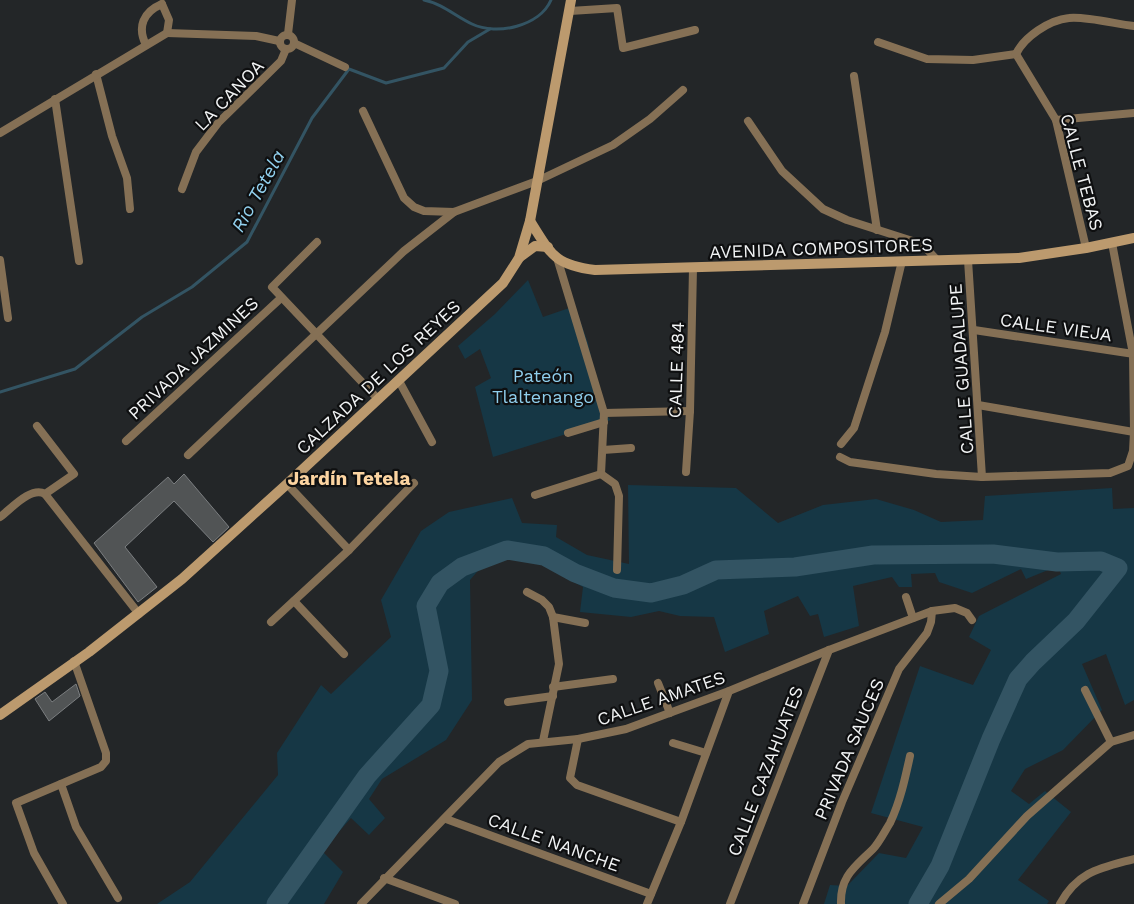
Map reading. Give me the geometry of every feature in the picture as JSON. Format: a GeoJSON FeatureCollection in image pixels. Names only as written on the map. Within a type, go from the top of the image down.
{"type":"FeatureCollection","features":[{"type":"Feature","properties":{"kind":"street"},"geometry":{"type":"LineString","coordinates":[[288,34],[292,0]]}},
{"type":"Feature","properties":{"kind":"street","name":"CALZADA DE LOS REYES"},"geometry":{"type":"LineString","coordinates":[[0,715],[139,614],[182,579],[287,484],[503,282],[519,258],[540,180],[571,0]]}},
{"type":"Feature","properties":{"kind":"street"},"geometry":{"type":"LineString","coordinates":[[0,133],[167,33],[169,20],[162,2],[152,8],[141,25],[141,34],[146,45]]}},
{"type":"Feature","properties":{"kind":"street"},"geometry":{"type":"LineString","coordinates":[[570,11],[617,8],[623,48],[695,30]]}},
{"type":"Feature","properties":{"kind":"street"},"geometry":{"type":"LineString","coordinates":[[878,42],[927,59],[973,60],[1016,54],[1021,44],[1037,30],[1068,18],[1134,26]]}},
{"type":"Feature","properties":{"kind":"street","name":"LA CANOA"},"geometry":{"type":"LineString","coordinates":[[167,33],[256,36],[280,41]]}},
{"type":"Feature","properties":{"kind":"street"},"geometry":{"type":"LineString","coordinates":[[288,34],[293,37],[294,43],[292,48],[286,50],[281,47],[280,41],[282,36],[288,34]]}},
{"type":"Feature","properties":{"kind":"street"},"geometry":{"type":"LineString","coordinates":[[294,43],[345,67]]}},
{"type":"Feature","properties":{"kind":"street","name":"LA CANOA"},"geometry":{"type":"LineString","coordinates":[[182,189],[196,152],[218,123],[277,66],[286,50]]}},
{"type":"Feature","properties":{"kind":"street","name":"CALLE TEBAS"},"geometry":{"type":"LineString","coordinates":[[1016,54],[1056,120],[1086,248]]}},
{"type":"Feature","properties":{"kind":"street"},"geometry":{"type":"LineString","coordinates":[[96,74],[112,136],[127,178],[130,210]]}},
{"type":"Feature","properties":{"kind":"street"},"geometry":{"type":"LineString","coordinates":[[854,76],[877,230]]}},
{"type":"Feature","properties":{"kind":"street"},"geometry":{"type":"LineString","coordinates":[[188,455],[404,251],[454,212],[540,180],[613,145],[650,119],[683,90]]}},
{"type":"Feature","properties":{"kind":"street"},"geometry":{"type":"LineString","coordinates":[[55,100],[79,261]]}},
{"type":"Feature","properties":{"kind":"street"},"geometry":{"type":"LineString","coordinates":[[363,111],[404,198],[414,207],[424,211],[454,212]]}},
{"type":"Feature","properties":{"kind":"street"},"geometry":{"type":"LineString","coordinates":[[1056,120],[1134,113]]}},
{"type":"Feature","properties":{"kind":"street"},"geometry":{"type":"LineString","coordinates":[[748,121],[782,171],[823,209],[877,230],[922,244],[937,260]]}},
{"type":"Feature","properties":{"kind":"street"},"geometry":{"type":"LineString","coordinates":[[530,221],[558,261],[604,413],[601,474]]}},
{"type":"Feature","properties":{"kind":"street","name":"AVENIDA COMPOSITORES"},"geometry":{"type":"LineString","coordinates":[[558,261],[578,268],[595,270],[1019,258],[1086,248],[1134,238]]}},
{"type":"Feature","properties":{"kind":"street"},"geometry":{"type":"LineString","coordinates":[[317,242],[272,287],[378,399]]}},
{"type":"Feature","properties":{"kind":"street"},"geometry":{"type":"LineString","coordinates":[[840,457],[850,462],[936,474],[982,477],[1110,473],[1120,471],[1128,466],[1132,459],[1134,432],[1133,354],[1112,243]]}},
{"type":"Feature","properties":{"kind":"street"},"geometry":{"type":"LineString","coordinates":[[519,258],[530,247],[540,245],[548,247]]}},
{"type":"Feature","properties":{"kind":"street"},"geometry":{"type":"LineString","coordinates":[[0,260],[8,318]]}},
{"type":"Feature","properties":{"kind":"street","name":"CALLE GUADALUPE"},"geometry":{"type":"LineString","coordinates":[[968,260],[982,477]]}},
{"type":"Feature","properties":{"kind":"street"},"geometry":{"type":"LineString","coordinates":[[841,444],[854,428],[885,332],[902,261]]}},
{"type":"Feature","properties":{"kind":"street","name":"CALLE 484"},"geometry":{"type":"LineString","coordinates":[[686,472],[690,411],[693,268]]}},
{"type":"Feature","properties":{"kind":"street","name":"PRIVADA JAZMINES"},"geometry":{"type":"LineString","coordinates":[[126,441],[281,298]]}},
{"type":"Feature","properties":{"kind":"street","name":"CALLE VIEJA"},"geometry":{"type":"LineString","coordinates":[[974,330],[1133,354]]}},
{"type":"Feature","properties":{"kind":"street"},"geometry":{"type":"LineString","coordinates":[[399,380],[432,442]]}},
{"type":"Feature","properties":{"kind":"street"},"geometry":{"type":"LineString","coordinates":[[978,405],[1134,432]]}},
{"type":"Feature","properties":{"kind":"street"},"geometry":{"type":"LineString","coordinates":[[604,413],[690,411]]}},
{"type":"Feature","properties":{"kind":"street"},"geometry":{"type":"LineString","coordinates":[[568,433],[604,422]]}},
{"type":"Feature","properties":{"kind":"street"},"geometry":{"type":"LineString","coordinates":[[38,426],[74,474],[45,494]]}},
{"type":"Feature","properties":{"kind":"street"},"geometry":{"type":"LineString","coordinates":[[602,450],[632,448]]}},
{"type":"Feature","properties":{"kind":"street"},"geometry":{"type":"LineString","coordinates":[[535,495],[601,474]]}},
{"type":"Feature","properties":{"kind":"street"},"geometry":{"type":"LineString","coordinates":[[601,474],[614,484],[619,496],[618,570]]}},
{"type":"Feature","properties":{"kind":"street"},"geometry":{"type":"LineString","coordinates":[[271,622],[349,550],[414,483]]}},
{"type":"Feature","properties":{"kind":"street"},"geometry":{"type":"LineString","coordinates":[[287,484],[349,550]]}},
{"type":"Feature","properties":{"kind":"street"},"geometry":{"type":"LineString","coordinates":[[0,517],[33,492],[40,491],[45,494],[139,614]]}},
{"type":"Feature","properties":{"kind":"street"},"geometry":{"type":"LineString","coordinates":[[527,592],[550,607],[559,664],[543,741]]}},
{"type":"Feature","properties":{"kind":"street"},"geometry":{"type":"LineString","coordinates":[[906,597],[913,618]]}},
{"type":"Feature","properties":{"kind":"street"},"geometry":{"type":"LineString","coordinates":[[294,600],[344,654]]}},
{"type":"Feature","properties":{"kind":"street","name":"CALLE AMATES"},"geometry":{"type":"LineString","coordinates":[[361,904],[384,878],[446,819],[499,762],[516,749],[543,741],[578,739],[626,730],[932,611],[954,608],[967,613],[972,620]]}},
{"type":"Feature","properties":{"kind":"street","name":"PRIVADA SAUCES"},"geometry":{"type":"LineString","coordinates":[[803,904],[842,802],[899,669],[927,633],[932,611]]}},
{"type":"Feature","properties":{"kind":"street"},"geometry":{"type":"LineString","coordinates":[[553,617],[585,623]]}},
{"type":"Feature","properties":{"kind":"street","name":"CALLE CAZAHUATES"},"geometry":{"type":"LineString","coordinates":[[730,904],[829,650]]}},
{"type":"Feature","properties":{"kind":"street"},"geometry":{"type":"LineString","coordinates":[[63,904],[34,853],[16,803],[101,767],[106,761],[106,752],[74,661]]}},
{"type":"Feature","properties":{"kind":"street"},"geometry":{"type":"LineString","coordinates":[[508,702],[613,679]]}},
{"type":"Feature","properties":{"kind":"street"},"geometry":{"type":"LineString","coordinates":[[658,683],[670,713]]}},
{"type":"Feature","properties":{"kind":"street"},"geometry":{"type":"LineString","coordinates":[[1085,690],[1111,742]]}},
{"type":"Feature","properties":{"kind":"street"},"geometry":{"type":"LineString","coordinates":[[647,904],[681,822],[729,691]]}},
{"type":"Feature","properties":{"kind":"street"},"geometry":{"type":"LineString","coordinates":[[939,904],[969,879],[1027,816],[1111,742],[1134,735]]}},
{"type":"Feature","properties":{"kind":"street"},"geometry":{"type":"LineString","coordinates":[[578,739],[570,778],[577,785],[681,822]]}},
{"type":"Feature","properties":{"kind":"street"},"geometry":{"type":"LineString","coordinates":[[673,743],[706,753]]}},
{"type":"Feature","properties":{"kind":"street"},"geometry":{"type":"LineString","coordinates":[[841,904],[840,890],[850,873],[874,848],[890,822],[902,791],[910,756]]}},
{"type":"Feature","properties":{"kind":"street"},"geometry":{"type":"LineString","coordinates":[[61,784],[76,827],[118,898]]}},
{"type":"Feature","properties":{"kind":"street","name":"CALLE NANCHE"},"geometry":{"type":"LineString","coordinates":[[446,819],[651,894]]}},
{"type":"Feature","properties":{"kind":"street"},"geometry":{"type":"LineString","coordinates":[[1060,904],[1071,887],[1088,872],[1134,859]]}},
{"type":"Feature","properties":{"kind":"street"},"geometry":{"type":"LineString","coordinates":[[384,878],[455,904]]}},
{"type":"Feature","properties":{"kind":"green space","name":"Pateón Tlaltenango"},"geometry":{"type":"Polygon","coordinates":[[[528,280],[543,317],[575,306],[588,343],[604,413],[611,420],[493,457],[475,387],[491,378],[480,349],[465,359],[458,346],[495,314],[528,280]]]}},
{"type":"Feature","properties":{"kind":"green space"},"geometry":{"type":"Polygon","coordinates":[[[628,485],[736,488],[778,523],[823,505],[876,499],[914,510],[941,522],[983,520],[985,496],[1112,488],[1113,509],[1134,508],[1134,700],[1125,705],[1106,654],[1082,664],[1102,710],[1063,750],[1025,769],[1011,791],[1029,804],[1045,791],[1071,812],[1018,880],[1049,901],[1047,904],[824,904],[830,885],[847,886],[879,853],[906,858],[923,827],[871,813],[920,666],[973,685],[991,650],[969,637],[979,616],[1061,574],[1058,566],[1026,579],[1021,569],[972,593],[939,582],[935,573],[911,574],[912,587],[899,587],[892,577],[853,586],[859,626],[824,637],[818,614],[810,616],[798,596],[764,611],[769,634],[725,652],[714,617],[680,616],[659,611],[631,617],[580,612],[583,587],[529,558],[510,557],[482,566],[470,580],[472,700],[446,740],[382,779],[369,799],[385,818],[369,835],[351,818],[322,851],[343,872],[324,904],[157,904],[190,882],[278,775],[277,753],[321,685],[331,694],[391,637],[381,600],[421,531],[449,512],[512,498],[522,523],[557,525],[556,537],[587,555],[629,564],[628,485]]]}},
{"type":"Feature","properties":{"kind":"building"},"geometry":{"type":"Polygon","coordinates":[[[184,474],[229,527],[213,542],[174,501],[125,547],[157,587],[138,602],[94,543],[168,477],[174,484],[184,474]]]}},
{"type":"Feature","properties":{"kind":"building"},"geometry":{"type":"Polygon","coordinates":[[[76,684],[80,696],[49,721],[35,699],[45,692],[52,702],[76,684]]]}},
{"type":"Feature","properties":{"kind":"waterway","name":"Rio Tetela"},"geometry":{"type":"LineString","coordinates":[[424,0],[443,7],[472,24],[493,29],[505,29],[528,22],[538,16],[551,0]]}},
{"type":"Feature","properties":{"kind":"waterway","name":"Rio Tetela"},"geometry":{"type":"LineString","coordinates":[[0,392],[75,369],[142,317],[192,287],[247,242],[312,118],[349,69],[386,83],[444,68],[468,42],[490,29]]}},
{"type":"Feature","properties":{"kind":"waterway"},"geometry":{"type":"LineString","coordinates":[[276,904],[367,776],[431,705],[439,671],[426,606],[440,583],[462,567],[507,550],[544,556],[575,573],[614,588],[651,593],[683,585],[716,570],[795,567],[873,555],[993,554],[1057,562],[1101,561],[1118,568],[1076,621],[1018,679],[991,739],[940,866],[918,904]]}},
{"type":"Feature","properties":{"kind":"district","name":"Jardín Tetela"},"geometry":{"type":"Point","coordinates":[349,478]}}]}
